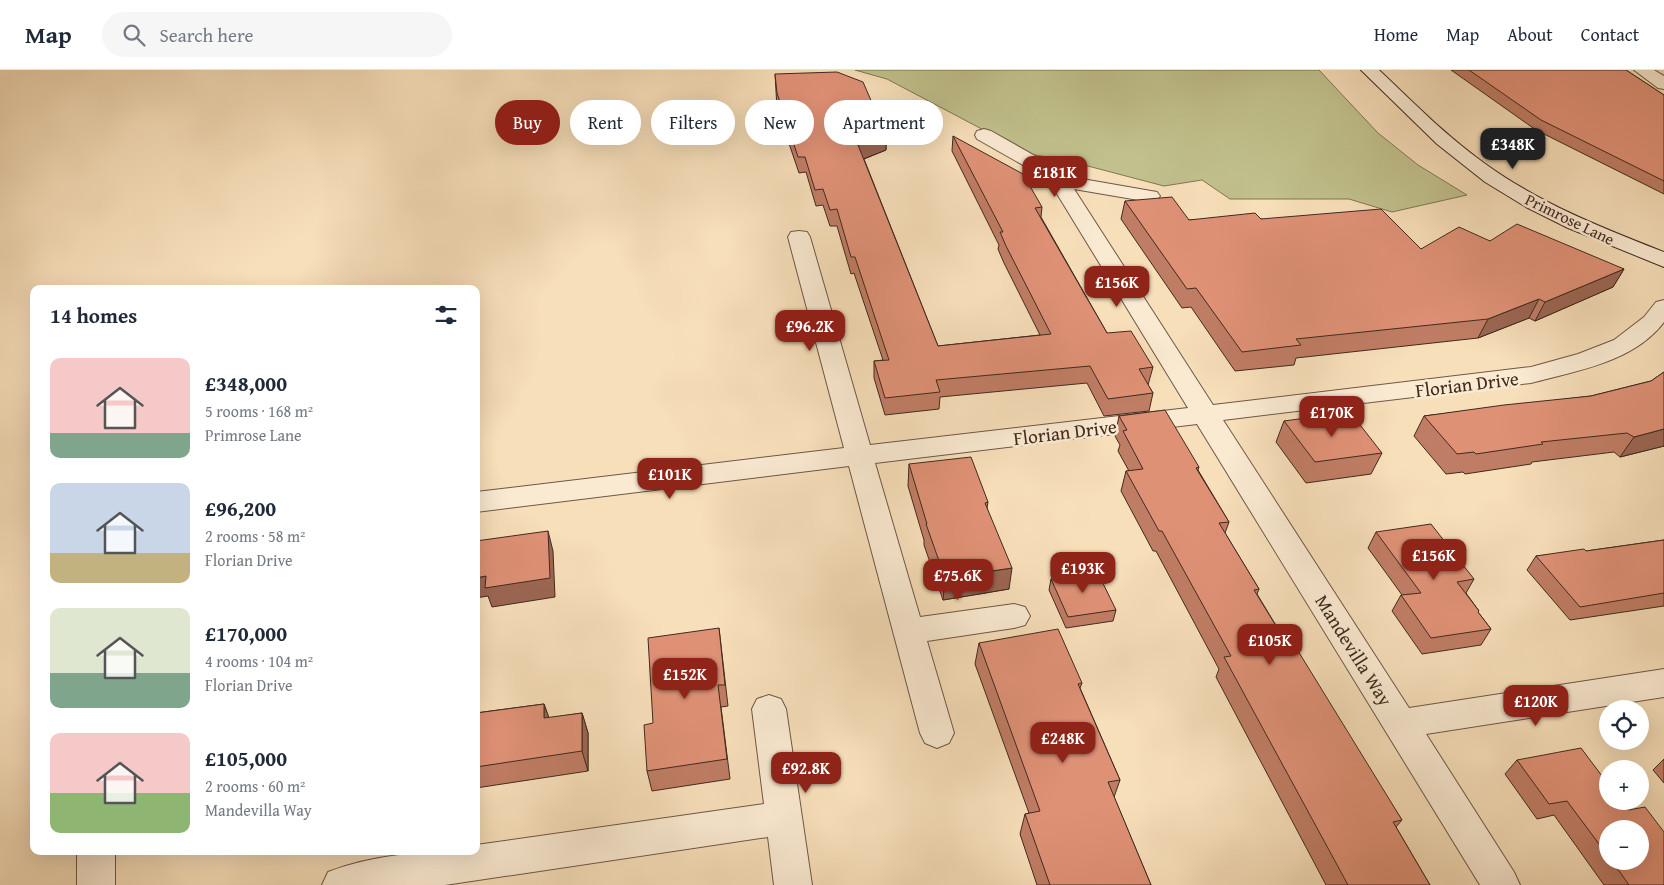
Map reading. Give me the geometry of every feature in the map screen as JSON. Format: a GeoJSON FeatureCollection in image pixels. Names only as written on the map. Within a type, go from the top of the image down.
{"type":"FeatureCollection","features":[{"type":"Feature","properties":{"kind":"street","name":"Primrose Lane"},"geometry":{"type":"LineString","coordinates":[[1369,70],[1461,154],[1491,177],[1529,200],[1559,215],[1610,239],[1664,260]]}},
{"type":"Feature","properties":{"kind":"street"},"geometry":{"type":"LineString","coordinates":[[1642,70],[1664,84]]}},
{"type":"Feature","properties":{"kind":"street"},"geometry":{"type":"LineString","coordinates":[[984,135],[1053,174],[1059,181],[1150,196]]}},
{"type":"Feature","properties":{"kind":"street","name":"Mandevilla Way"},"geometry":{"type":"LineString","coordinates":[[1059,181],[1501,885]]}},
{"type":"Feature","properties":{"kind":"street"},"geometry":{"type":"LineString","coordinates":[[799,237],[937,733]]}},
{"type":"Feature","properties":{"kind":"street","name":"Florian Drive"},"geometry":{"type":"LineString","coordinates":[[480,502],[1531,375],[1575,364],[1610,352],[1640,333],[1658,316],[1664,306]]}},
{"type":"Feature","properties":{"kind":"street"},"geometry":{"type":"LineString","coordinates":[[908,631],[1014,616]]}},
{"type":"Feature","properties":{"kind":"street"},"geometry":{"type":"LineString","coordinates":[[1400,724],[1664,683]]}},
{"type":"Feature","properties":{"kind":"street"},"geometry":{"type":"LineString","coordinates":[[769,709],[793,885]]}},
{"type":"Feature","properties":{"kind":"street"},"geometry":{"type":"LineString","coordinates":[[341,885],[387,876],[784,818]]}},
{"type":"Feature","properties":{"kind":"street"},"geometry":{"type":"LineString","coordinates":[[96,855],[96,885]]}},
{"type":"Feature","properties":{"kind":"green space"},"geometry":{"type":"Polygon","coordinates":[[[855,70],[1319,70],[1378,133],[1418,165],[1467,195],[1392,212],[1349,199],[1230,199],[1202,180],[1164,186],[1065,160],[1029,154],[943,109],[943,100],[927,100],[887,79],[855,70]]]}},
{"type":"Feature","properties":{"kind":"building"},"geometry":{"type":"Polygon","coordinates":[[[1469,70],[1626,70],[1664,95],[1664,181],[1541,120],[1469,70]]]}},
{"type":"Feature","properties":{"kind":"building"},"geometry":{"type":"Polygon","coordinates":[[[837,72],[863,82],[871,100],[824,100],[824,145],[858,145],[938,346],[1051,334],[1006,246],[1000,232],[1003,232],[953,136],[1023,174],[1042,207],[1035,208],[1107,333],[1131,331],[1153,367],[1139,369],[1153,393],[1108,399],[1090,366],[936,380],[940,392],[885,398],[874,361],[889,360],[855,257],[851,257],[837,209],[830,210],[823,189],[815,190],[805,157],[798,157],[794,145],[814,145],[814,100],[779,100],[775,74],[837,72]]]}},
{"type":"Feature","properties":{"kind":"building"},"geometry":{"type":"Polygon","coordinates":[[[1172,197],[1189,220],[1255,213],[1261,219],[1381,209],[1421,249],[1459,227],[1490,241],[1517,224],[1624,269],[1545,302],[1539,299],[1488,319],[1296,339],[1301,345],[1242,352],[1196,288],[1187,289],[1125,201],[1172,197]]]}},
{"type":"Feature","properties":{"kind":"building"},"geometry":{"type":"Polygon","coordinates":[[[1664,372],[1664,429],[1634,437],[1627,433],[1541,442],[1543,444],[1476,454],[1474,452],[1457,454],[1424,416],[1591,396],[1651,381],[1664,372]]]}},
{"type":"Feature","properties":{"kind":"building"},"geometry":{"type":"Polygon","coordinates":[[[1165,410],[1199,467],[1196,468],[1229,522],[1219,523],[1259,589],[1254,590],[1289,647],[1295,646],[1402,820],[1393,822],[1430,885],[1348,885],[1224,657],[1231,656],[1162,531],[1159,531],[1126,471],[1143,469],[1123,431],[1127,430],[1119,416],[1165,410]]]}},
{"type":"Feature","properties":{"kind":"building"},"geometry":{"type":"Polygon","coordinates":[[[1343,413],[1351,422],[1357,421],[1382,453],[1315,462],[1284,421],[1343,413]]]}},
{"type":"Feature","properties":{"kind":"building"},"geometry":{"type":"Polygon","coordinates":[[[971,457],[988,502],[985,503],[1012,568],[945,578],[926,524],[909,464],[971,457]]]}},
{"type":"Feature","properties":{"kind":"building"},"geometry":{"type":"Polygon","coordinates":[[[1431,524],[1474,579],[1457,582],[1491,629],[1431,638],[1401,595],[1421,593],[1376,532],[1431,524]]]}},
{"type":"Feature","properties":{"kind":"building"},"geometry":{"type":"Polygon","coordinates":[[[548,531],[550,578],[485,588],[486,576],[480,577],[480,540],[548,531]]]}},
{"type":"Feature","properties":{"kind":"building"},"geometry":{"type":"Polygon","coordinates":[[[1664,540],[1664,593],[1580,607],[1536,556],[1584,549],[1586,551],[1664,540]]]}},
{"type":"Feature","properties":{"kind":"building"},"geometry":{"type":"Polygon","coordinates":[[[1097,571],[1116,610],[1068,617],[1051,579],[1097,571]]]}},
{"type":"Feature","properties":{"kind":"building"},"geometry":{"type":"Polygon","coordinates":[[[719,628],[725,685],[718,685],[727,759],[647,771],[644,725],[653,723],[648,638],[719,628]]]}},
{"type":"Feature","properties":{"kind":"building"},"geometry":{"type":"Polygon","coordinates":[[[1058,629],[1082,683],[1078,684],[1120,780],[1108,782],[1151,885],[1050,885],[1025,814],[1040,811],[979,643],[1058,629]]]}},
{"type":"Feature","properties":{"kind":"building"},"geometry":{"type":"Polygon","coordinates":[[[544,704],[544,718],[582,713],[582,751],[480,766],[480,712],[544,704]]]}},
{"type":"Feature","properties":{"kind":"building"},"geometry":{"type":"Polygon","coordinates":[[[1581,748],[1599,772],[1599,810],[1647,810],[1664,832],[1664,885],[1629,885],[1618,870],[1649,870],[1649,820],[1599,820],[1599,844],[1567,801],[1549,804],[1517,760],[1581,748]]]}}]}
